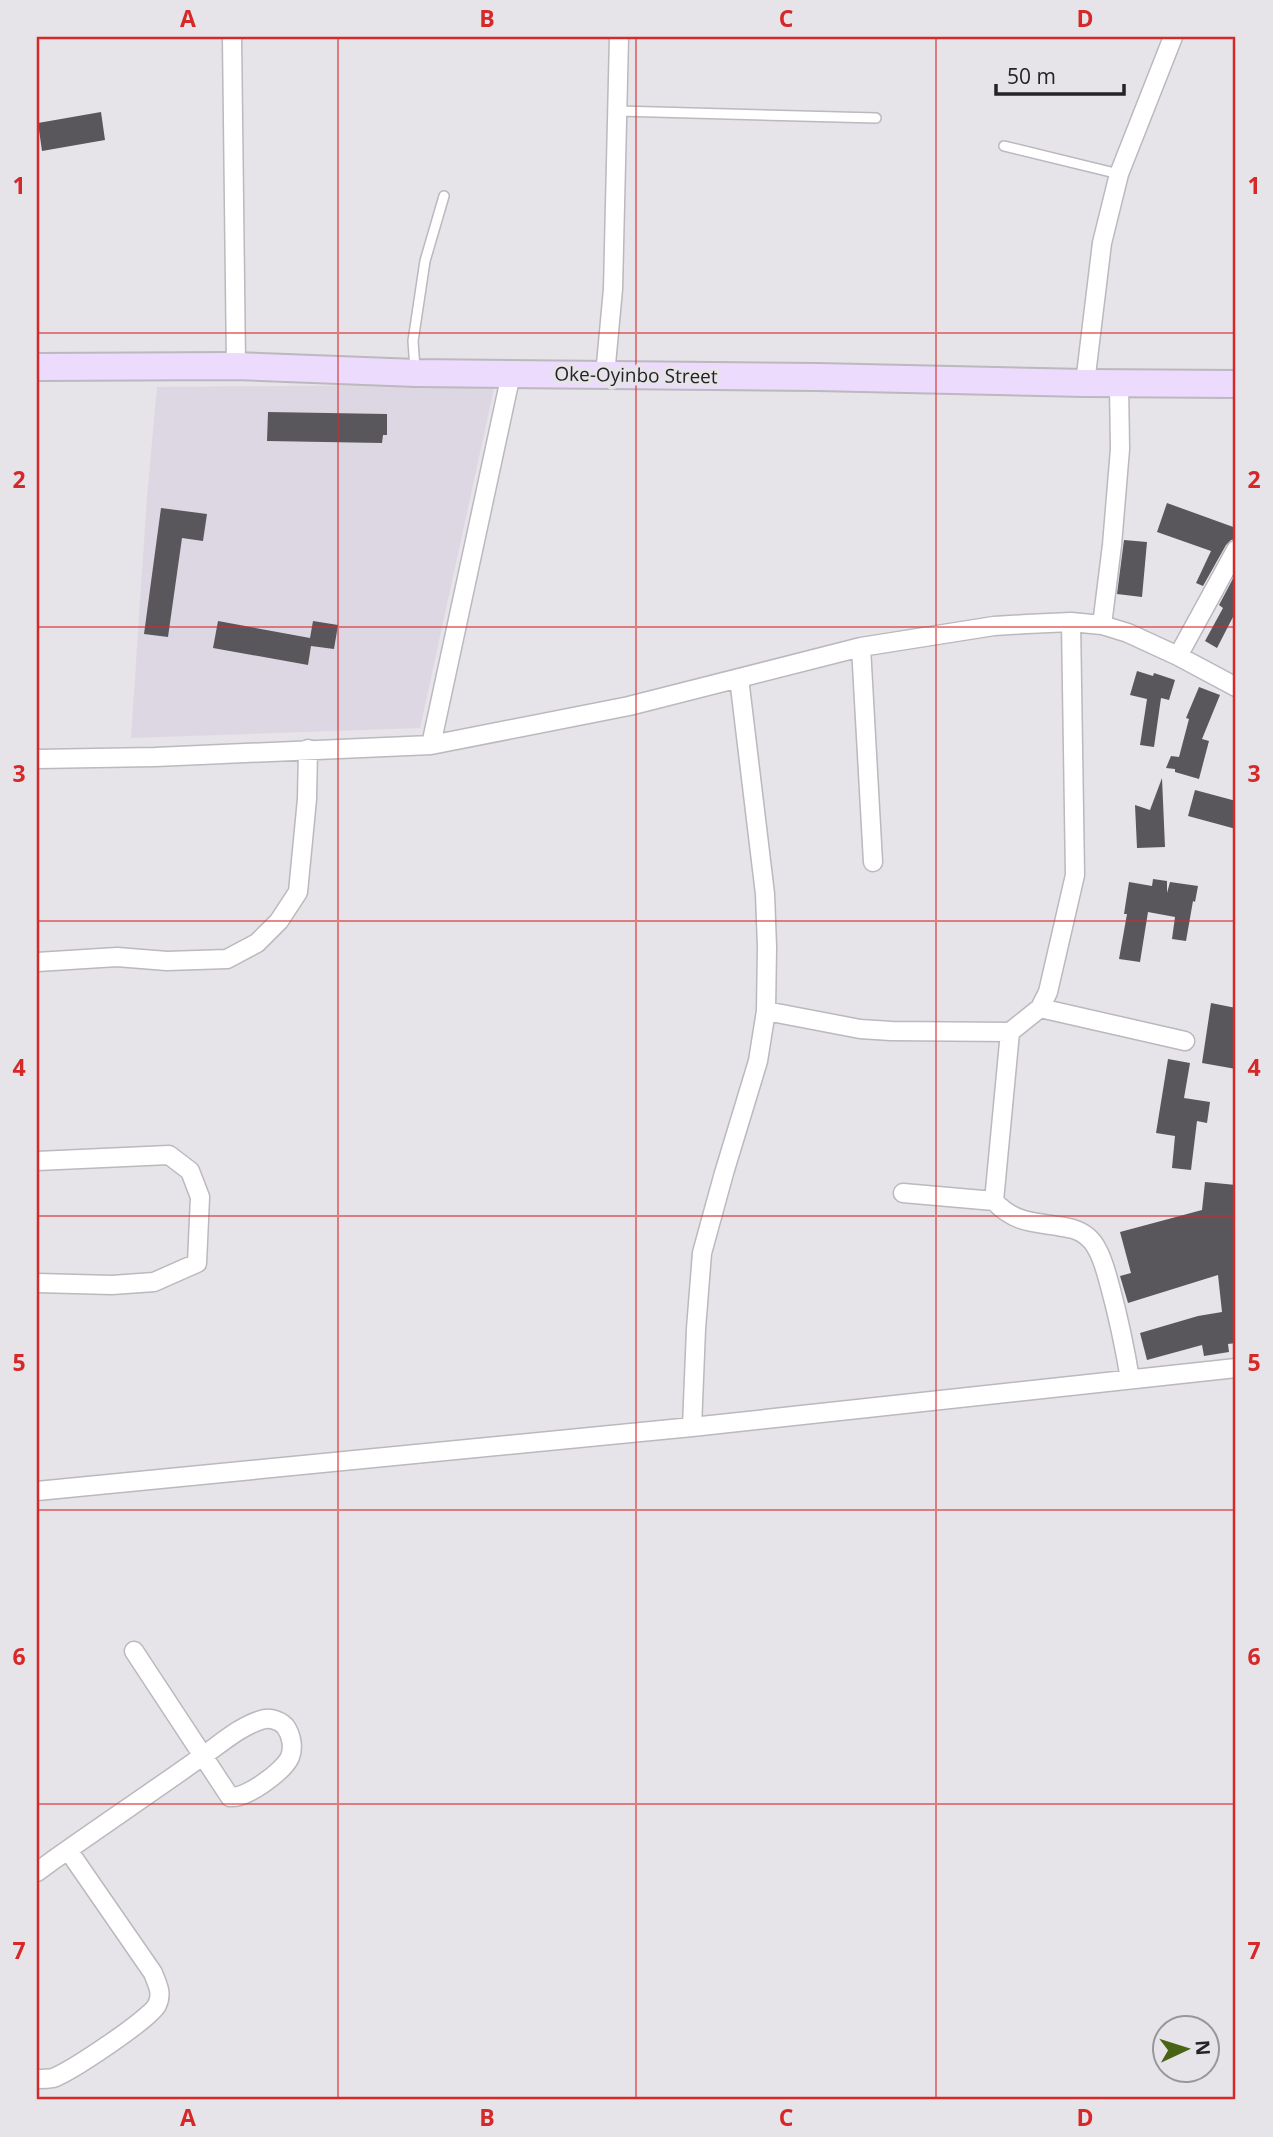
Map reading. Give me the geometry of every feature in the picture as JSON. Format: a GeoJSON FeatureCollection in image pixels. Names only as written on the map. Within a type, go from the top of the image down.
{"type":"FeatureCollection","features":[{"type":"Feature","properties":{"kind":"main road","name":"Oke-Oyinbo Street"},"geometry":{"type":"LineString","coordinates":[[37,367],[236,366],[416,373],[1236,384]]}},
{"type":"Feature","properties":{"kind":"street"},"geometry":{"type":"LineString","coordinates":[[232,37],[236,366]]}},
{"type":"Feature","properties":{"kind":"street"},"geometry":{"type":"LineString","coordinates":[[606,375],[613,289],[619,37]]}},
{"type":"Feature","properties":{"kind":"street"},"geometry":{"type":"LineString","coordinates":[[1085,383],[1102,243],[1119,174],[1173,37]]}},
{"type":"Feature","properties":{"kind":"street"},"geometry":{"type":"LineString","coordinates":[[431,745],[511,374]]}},
{"type":"Feature","properties":{"kind":"street"},"geometry":{"type":"LineString","coordinates":[[1102,625],[1120,449],[1119,384]]}},
{"type":"Feature","properties":{"kind":"street"},"geometry":{"type":"LineString","coordinates":[[1178,656],[1236,550]]}},
{"type":"Feature","properties":{"kind":"street"},"geometry":{"type":"LineString","coordinates":[[766,1011],[860,1029],[1010,1031],[1040,1008],[1048,992],[1075,875],[1071,622]]}},
{"type":"Feature","properties":{"kind":"street"},"geometry":{"type":"LineString","coordinates":[[37,759],[155,757],[431,745],[629,706],[861,647],[994,626],[1071,622],[1102,625],[1128,633],[1178,656],[1236,687]]}},
{"type":"Feature","properties":{"kind":"street"},"geometry":{"type":"LineString","coordinates":[[861,647],[873,862]]}},
{"type":"Feature","properties":{"kind":"street"},"geometry":{"type":"LineString","coordinates":[[692,1427],[702,1253],[758,1062],[766,1011],[765,894],[738,678]]}},
{"type":"Feature","properties":{"kind":"street"},"geometry":{"type":"LineString","coordinates":[[37,962],[117,957],[167,961],[227,959],[257,943],[279,921],[298,892],[307,799],[308,749]]}},
{"type":"Feature","properties":{"kind":"street"},"geometry":{"type":"LineString","coordinates":[[1040,1008],[1185,1041]]}},
{"type":"Feature","properties":{"kind":"street"},"geometry":{"type":"LineString","coordinates":[[993,1202],[1010,1031]]}},
{"type":"Feature","properties":{"kind":"street"},"geometry":{"type":"LineString","coordinates":[[37,1161],[169,1155],[190,1171],[200,1197],[197,1263],[154,1282],[112,1285],[37,1283]]}},
{"type":"Feature","properties":{"kind":"street"},"geometry":{"type":"LineString","coordinates":[[903,1193],[993,1202],[1019,1220],[1076,1230],[1088,1237],[1097,1248],[1105,1270],[1123,1333],[1130,1379]]}},
{"type":"Feature","properties":{"kind":"street"},"geometry":{"type":"LineString","coordinates":[[37,1491],[692,1427],[1236,1368]]}},
{"type":"Feature","properties":{"kind":"street"},"geometry":{"type":"LineString","coordinates":[[37,1872],[68,1850],[202,1757],[244,1728],[262,1720],[273,1719],[283,1724],[290,1734],[290,1757],[281,1770],[246,1794],[235,1798],[227,1793],[202,1757],[134,1651]]}},
{"type":"Feature","properties":{"kind":"street"},"geometry":{"type":"LineString","coordinates":[[37,2079],[52,2078],[72,2068],[148,2017],[157,2004],[160,1992],[153,1973],[68,1850]]}},
{"type":"Feature","properties":{"kind":"lane"},"geometry":{"type":"LineString","coordinates":[[618,111],[876,118]]}},
{"type":"Feature","properties":{"kind":"lane"},"geometry":{"type":"LineString","coordinates":[[1004,146],[1119,174]]}},
{"type":"Feature","properties":{"kind":"lane"},"geometry":{"type":"LineString","coordinates":[[416,373],[412,341],[425,261],[444,196]]}},
{"type":"Feature","properties":{"kind":"shaded area"},"geometry":{"type":"Polygon","coordinates":[[[495,384],[420,728],[131,738],[157,387],[495,384]]]}},
{"type":"Feature","properties":{"kind":"building"},"geometry":{"type":"Polygon","coordinates":[[[101,112],[105,140],[42,151],[38,123],[101,112]]]}},
{"type":"Feature","properties":{"kind":"building"},"geometry":{"type":"Polygon","coordinates":[[[268,412],[387,414],[387,435],[383,435],[382,443],[267,441],[268,412]]]}},
{"type":"Feature","properties":{"kind":"building"},"geometry":{"type":"Polygon","coordinates":[[[1167,503],[1236,528],[1236,539],[1226,545],[1203,586],[1196,583],[1211,551],[1157,532],[1167,503]]]}},
{"type":"Feature","properties":{"kind":"building"},"geometry":{"type":"Polygon","coordinates":[[[161,508],[207,514],[203,541],[182,538],[168,637],[144,634],[161,508]]]}},
{"type":"Feature","properties":{"kind":"building"},"geometry":{"type":"Polygon","coordinates":[[[1124,540],[1147,542],[1142,597],[1117,594],[1124,540]]]}},
{"type":"Feature","properties":{"kind":"building"},"geometry":{"type":"Polygon","coordinates":[[[1236,573],[1236,616],[1234,615],[1217,648],[1205,641],[1223,608],[1219,605],[1236,573]]]}},
{"type":"Feature","properties":{"kind":"building"},"geometry":{"type":"Polygon","coordinates":[[[218,621],[310,638],[313,621],[338,625],[334,649],[311,646],[308,665],[213,648],[218,621]]]}},
{"type":"Feature","properties":{"kind":"building"},"geometry":{"type":"Polygon","coordinates":[[[1137,671],[1175,680],[1169,700],[1161,698],[1154,747],[1140,745],[1147,699],[1130,695],[1137,671]]]}},
{"type":"Feature","properties":{"kind":"building"},"geometry":{"type":"Polygon","coordinates":[[[1199,687],[1220,695],[1202,739],[1209,741],[1199,779],[1166,768],[1171,756],[1179,757],[1189,719],[1186,718],[1199,687]]]}},
{"type":"Feature","properties":{"kind":"building"},"geometry":{"type":"Polygon","coordinates":[[[1162,778],[1165,847],[1137,848],[1135,805],[1150,810],[1162,778]]]}},
{"type":"Feature","properties":{"kind":"building"},"geometry":{"type":"Polygon","coordinates":[[[1195,790],[1236,801],[1236,829],[1188,816],[1195,790]]]}},
{"type":"Feature","properties":{"kind":"building"},"geometry":{"type":"Polygon","coordinates":[[[1153,879],[1167,881],[1167,893],[1170,882],[1198,886],[1186,941],[1172,939],[1175,917],[1148,912],[1140,962],[1119,959],[1127,914],[1124,914],[1129,882],[1152,886],[1153,879]]]}},
{"type":"Feature","properties":{"kind":"building"},"geometry":{"type":"Polygon","coordinates":[[[1211,1003],[1236,1008],[1236,1069],[1202,1063],[1211,1003]]]}},
{"type":"Feature","properties":{"kind":"building"},"geometry":{"type":"Polygon","coordinates":[[[1168,1059],[1190,1063],[1184,1098],[1210,1102],[1207,1123],[1197,1121],[1191,1170],[1172,1168],[1175,1136],[1156,1133],[1168,1059]]]}},
{"type":"Feature","properties":{"kind":"building"},"geometry":{"type":"Polygon","coordinates":[[[1205,1182],[1236,1185],[1236,1343],[1228,1344],[1229,1352],[1204,1356],[1202,1345],[1147,1360],[1140,1333],[1222,1312],[1218,1275],[1128,1303],[1120,1276],[1131,1273],[1120,1232],[1202,1210],[1205,1182]]]}}]}
